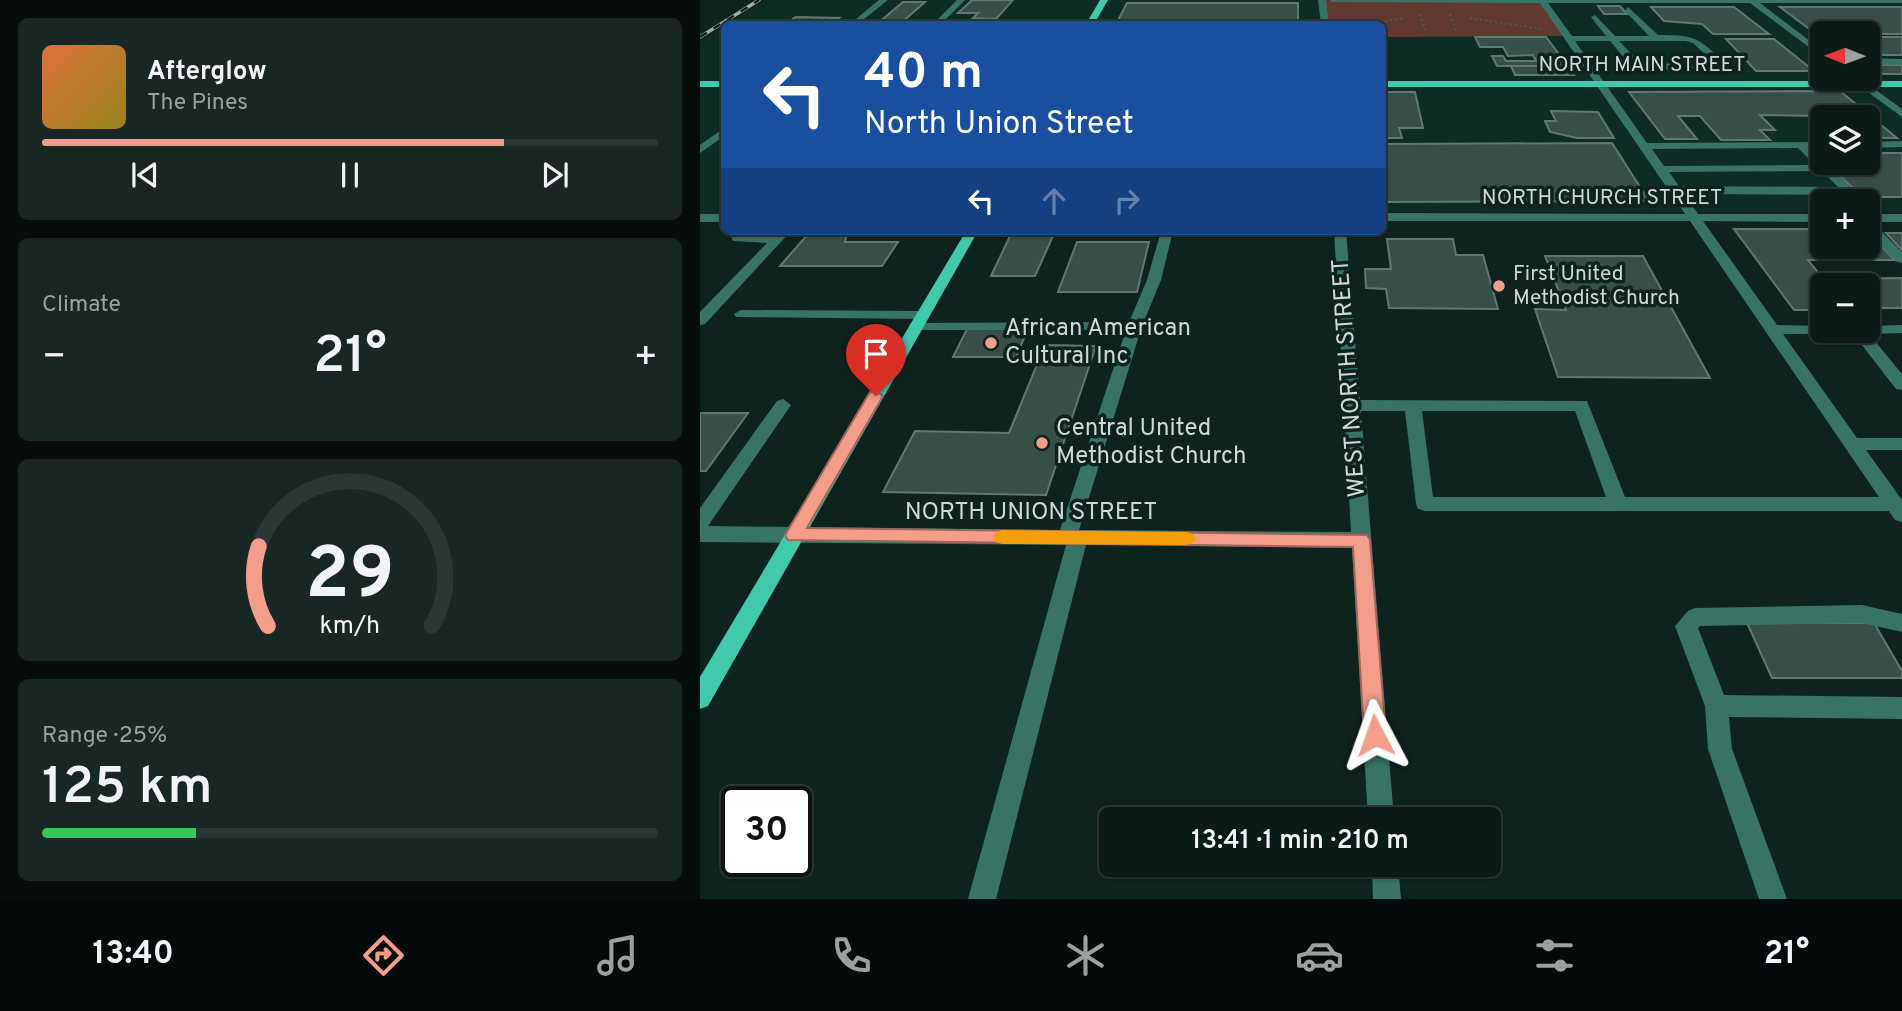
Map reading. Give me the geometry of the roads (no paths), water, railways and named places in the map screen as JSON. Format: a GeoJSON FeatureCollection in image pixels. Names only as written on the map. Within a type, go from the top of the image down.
{"type":"FeatureCollection","features":[{"type":"Feature","properties":{"kind":"main road"},"geometry":{"type":"LineString","coordinates":[[1092,21],[1104,0]]}},
{"type":"Feature","properties":{"kind":"main road","name":"NORTH MAIN STREET"},"geometry":{"type":"LineString","coordinates":[[1386,84],[1810,82]]}},
{"type":"Feature","properties":{"kind":"main road","name":"NORTH MAIN STREET"},"geometry":{"type":"LineString","coordinates":[[1880,83],[1902,84]]}},
{"type":"Feature","properties":{"kind":"main road"},"geometry":{"type":"LineString","coordinates":[[700,84],[721,84]]}},
{"type":"Feature","properties":{"kind":"main road"},"geometry":{"type":"LineString","coordinates":[[700,698],[970,235]]}},
{"type":"Feature","properties":{"kind":"street"},"geometry":{"type":"LineString","coordinates":[[858,21],[884,0]]}},
{"type":"Feature","properties":{"kind":"street"},"geometry":{"type":"LineString","coordinates":[[940,21],[961,0]]}},
{"type":"Feature","properties":{"kind":"street"},"geometry":{"type":"LineString","coordinates":[[1322,0],[1325,21]]}},
{"type":"Feature","properties":{"kind":"street"},"geometry":{"type":"LineString","coordinates":[[1333,0],[1902,1]]}},
{"type":"Feature","properties":{"kind":"street"},"geometry":{"type":"LineString","coordinates":[[1542,0],[1647,146],[1898,509]]}},
{"type":"Feature","properties":{"kind":"street"},"geometry":{"type":"LineString","coordinates":[[1752,1],[1810,45]]}},
{"type":"Feature","properties":{"kind":"street"},"geometry":{"type":"LineString","coordinates":[[1628,9],[1656,38]]}},
{"type":"Feature","properties":{"kind":"street"},"geometry":{"type":"LineString","coordinates":[[1571,39],[1612,38],[1692,39],[1721,64],[1716,67],[1639,66],[1612,38],[1595,17]]}},
{"type":"Feature","properties":{"kind":"street"},"geometry":{"type":"LineString","coordinates":[[1880,61],[1902,62]]}},
{"type":"Feature","properties":{"kind":"street"},"geometry":{"type":"LineString","coordinates":[[1871,91],[1902,114]]}},
{"type":"Feature","properties":{"kind":"street"},"geometry":{"type":"LineString","coordinates":[[700,150],[721,133]]}},
{"type":"Feature","properties":{"kind":"street"},"geometry":{"type":"LineString","coordinates":[[1880,145],[1902,144]]}},
{"type":"Feature","properties":{"kind":"street"},"geometry":{"type":"LineString","coordinates":[[1801,145],[1810,154]]}},
{"type":"Feature","properties":{"kind":"street"},"geometry":{"type":"LineString","coordinates":[[1647,146],[1810,145]]}},
{"type":"Feature","properties":{"kind":"street"},"geometry":{"type":"LineString","coordinates":[[1663,169],[1810,168]]}},
{"type":"Feature","properties":{"kind":"street"},"geometry":{"type":"LineString","coordinates":[[1832,175],[1846,189]]}},
{"type":"Feature","properties":{"kind":"street"},"geometry":{"type":"LineString","coordinates":[[1677,190],[1810,191]]}},
{"type":"Feature","properties":{"kind":"street"},"geometry":{"type":"LineString","coordinates":[[700,218],[721,218]]}},
{"type":"Feature","properties":{"kind":"street","name":"NORTH CHURCH STREET"},"geometry":{"type":"LineString","coordinates":[[1386,218],[1810,218]]}},
{"type":"Feature","properties":{"kind":"street"},"geometry":{"type":"LineString","coordinates":[[1880,218],[1902,218]]}},
{"type":"Feature","properties":{"kind":"street"},"geometry":{"type":"LineString","coordinates":[[1880,232],[1902,259]]}},
{"type":"Feature","properties":{"kind":"street"},"geometry":{"type":"LineString","coordinates":[[736,235],[738,239],[781,235]]}},
{"type":"Feature","properties":{"kind":"street"},"geometry":{"type":"LineString","coordinates":[[700,321],[781,235]]}},
{"type":"Feature","properties":{"kind":"street"},"geometry":{"type":"LineString","coordinates":[[982,899],[1072,538],[1135,326],[1154,281],[1166,235]]}},
{"type":"Feature","properties":{"kind":"street","name":"WEST NORTH STREET"},"geometry":{"type":"LineString","coordinates":[[1340,235],[1380,807]]}},
{"type":"Feature","properties":{"kind":"street"},"geometry":{"type":"LineString","coordinates":[[741,314],[1135,326]]}},
{"type":"Feature","properties":{"kind":"street"},"geometry":{"type":"LineString","coordinates":[[1774,329],[1810,330]]}},
{"type":"Feature","properties":{"kind":"street"},"geometry":{"type":"LineString","coordinates":[[1880,330],[1902,329]]}},
{"type":"Feature","properties":{"kind":"street"},"geometry":{"type":"LineString","coordinates":[[1868,343],[1902,384]]}},
{"type":"Feature","properties":{"kind":"street"},"geometry":{"type":"LineString","coordinates":[[700,523],[783,405]]}},
{"type":"Feature","properties":{"kind":"street"},"geometry":{"type":"LineString","coordinates":[[1413,405],[1425,504],[1898,509]]}},
{"type":"Feature","properties":{"kind":"street"},"geometry":{"type":"LineString","coordinates":[[1352,406],[1581,405],[1618,504]]}},
{"type":"Feature","properties":{"kind":"street"},"geometry":{"type":"LineString","coordinates":[[1853,444],[1902,444]]}},
{"type":"Feature","properties":{"kind":"street","name":"NORTH UNION STREET"},"geometry":{"type":"LineString","coordinates":[[700,534],[1361,540]]}},
{"type":"Feature","properties":{"kind":"street"},"geometry":{"type":"LineString","coordinates":[[1773,899],[1720,750],[1717,706],[1686,626],[1695,617],[1862,614],[1902,623]]}},
{"type":"Feature","properties":{"kind":"street"},"geometry":{"type":"LineString","coordinates":[[1717,706],[1902,708]]}},
{"type":"Feature","properties":{"kind":"street"},"geometry":{"type":"LineString","coordinates":[[1386,877],[1387,899]]}},
{"type":"Feature","properties":{"kind":"railway"},"geometry":{"type":"LineString","coordinates":[[726,21],[759,0]]}},
{"type":"Feature","properties":{"kind":"railway"},"geometry":{"type":"LineString","coordinates":[[700,37],[721,24]]}},
{"type":"Feature","properties":{"kind":"place","name":"First United Methodist Church"},"geometry":{"type":"Point","coordinates":[1499,286]}},
{"type":"Feature","properties":{"kind":"place","name":"African American Cultural Inc"},"geometry":{"type":"Point","coordinates":[991,343]}},
{"type":"Feature","properties":{"kind":"place","name":"Central United Methodist Church"},"geometry":{"type":"Point","coordinates":[1042,443]}}]}
